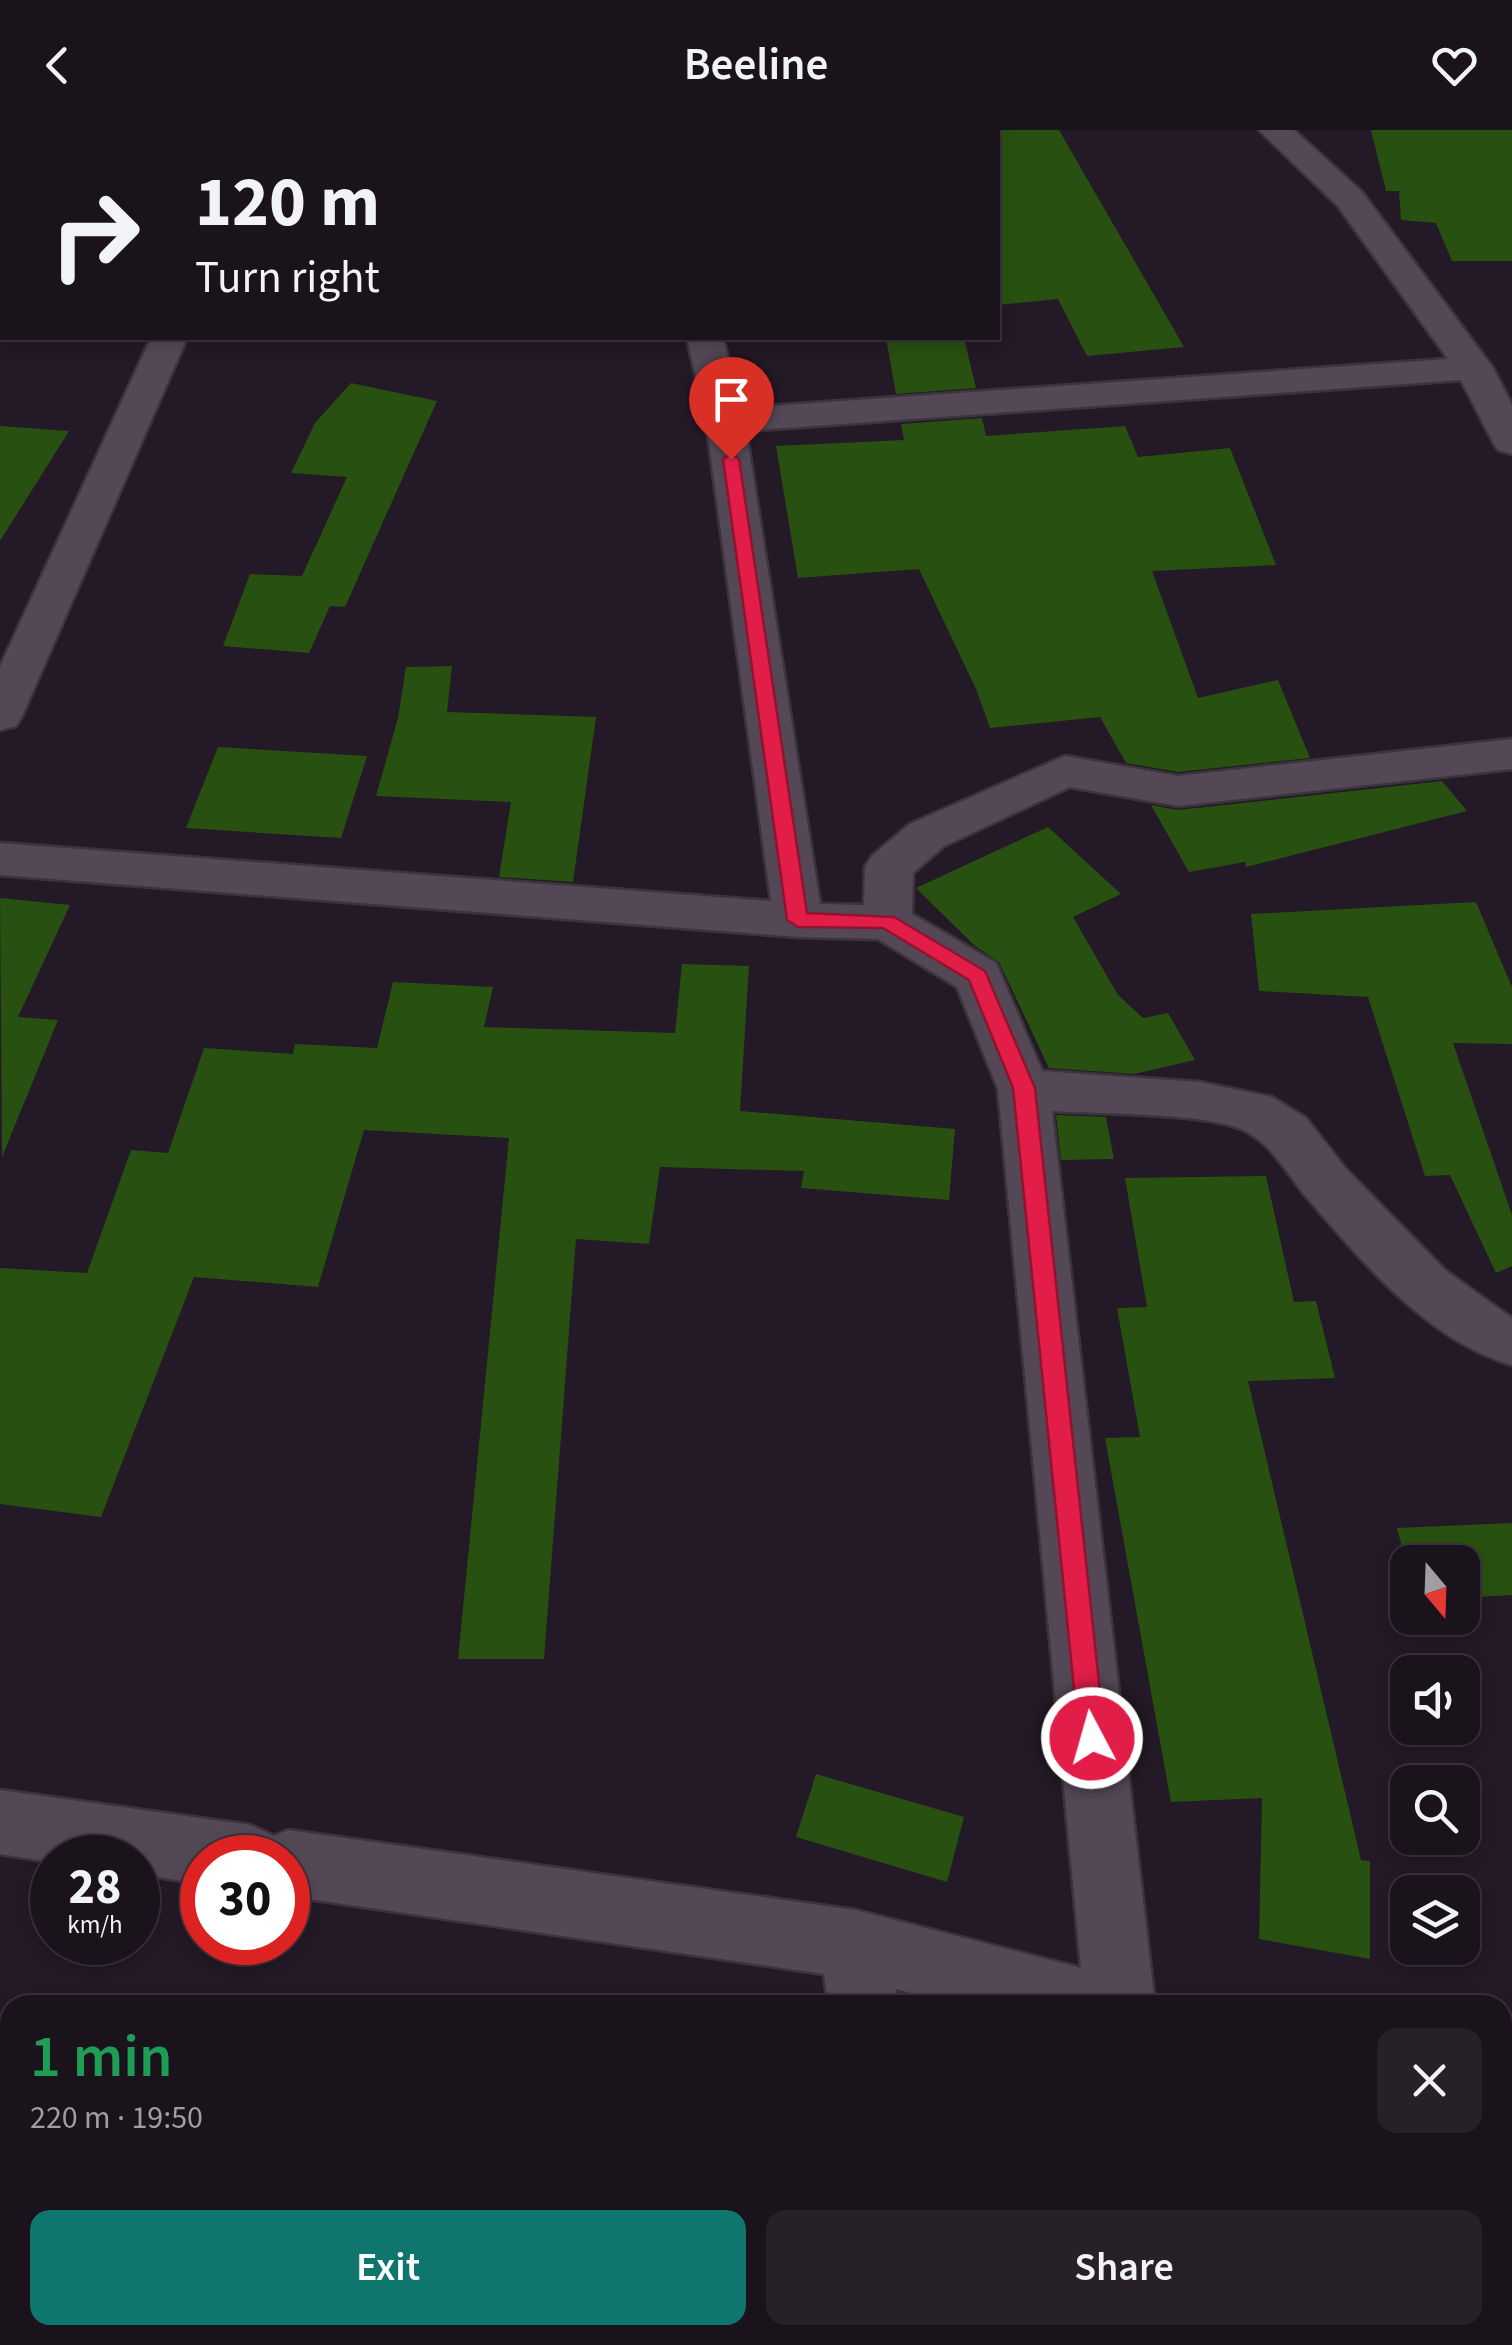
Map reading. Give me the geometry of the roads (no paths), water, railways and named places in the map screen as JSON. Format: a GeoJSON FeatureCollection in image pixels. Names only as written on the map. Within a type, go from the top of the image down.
{"type":"FeatureCollection","features":[{"type":"Feature","properties":{"kind":"street"},"geometry":{"type":"LineString","coordinates":[[1275,130],[1350,199],[1474,368],[1512,442]]}},
{"type":"Feature","properties":{"kind":"street"},"geometry":{"type":"LineString","coordinates":[[0,716],[168,340]]}},
{"type":"Feature","properties":{"kind":"street"},"geometry":{"type":"LineString","coordinates":[[706,340],[725,420],[798,920]]}},
{"type":"Feature","properties":{"kind":"street"},"geometry":{"type":"LineString","coordinates":[[725,420],[1474,368]]}},
{"type":"Feature","properties":{"kind":"street"},"geometry":{"type":"LineString","coordinates":[[886,922],[889,867],[927,835],[1065,771],[1178,791],[1512,754]]}},
{"type":"Feature","properties":{"kind":"street"},"geometry":{"type":"LineString","coordinates":[[0,859],[798,920],[886,922],[978,976],[1024,1088],[1119,1995]]}},
{"type":"Feature","properties":{"kind":"street"},"geometry":{"type":"LineString","coordinates":[[1024,1088],[1199,1102],[1253,1112],[1287,1132],[1327,1184],[1426,1287],[1495,1337],[1512,1342]]}},
{"type":"Feature","properties":{"kind":"street"},"geometry":{"type":"LineString","coordinates":[[0,1822],[180,1848]]}},
{"type":"Feature","properties":{"kind":"street"},"geometry":{"type":"LineString","coordinates":[[310,1867],[859,1975],[1012,1995]]}}]}
